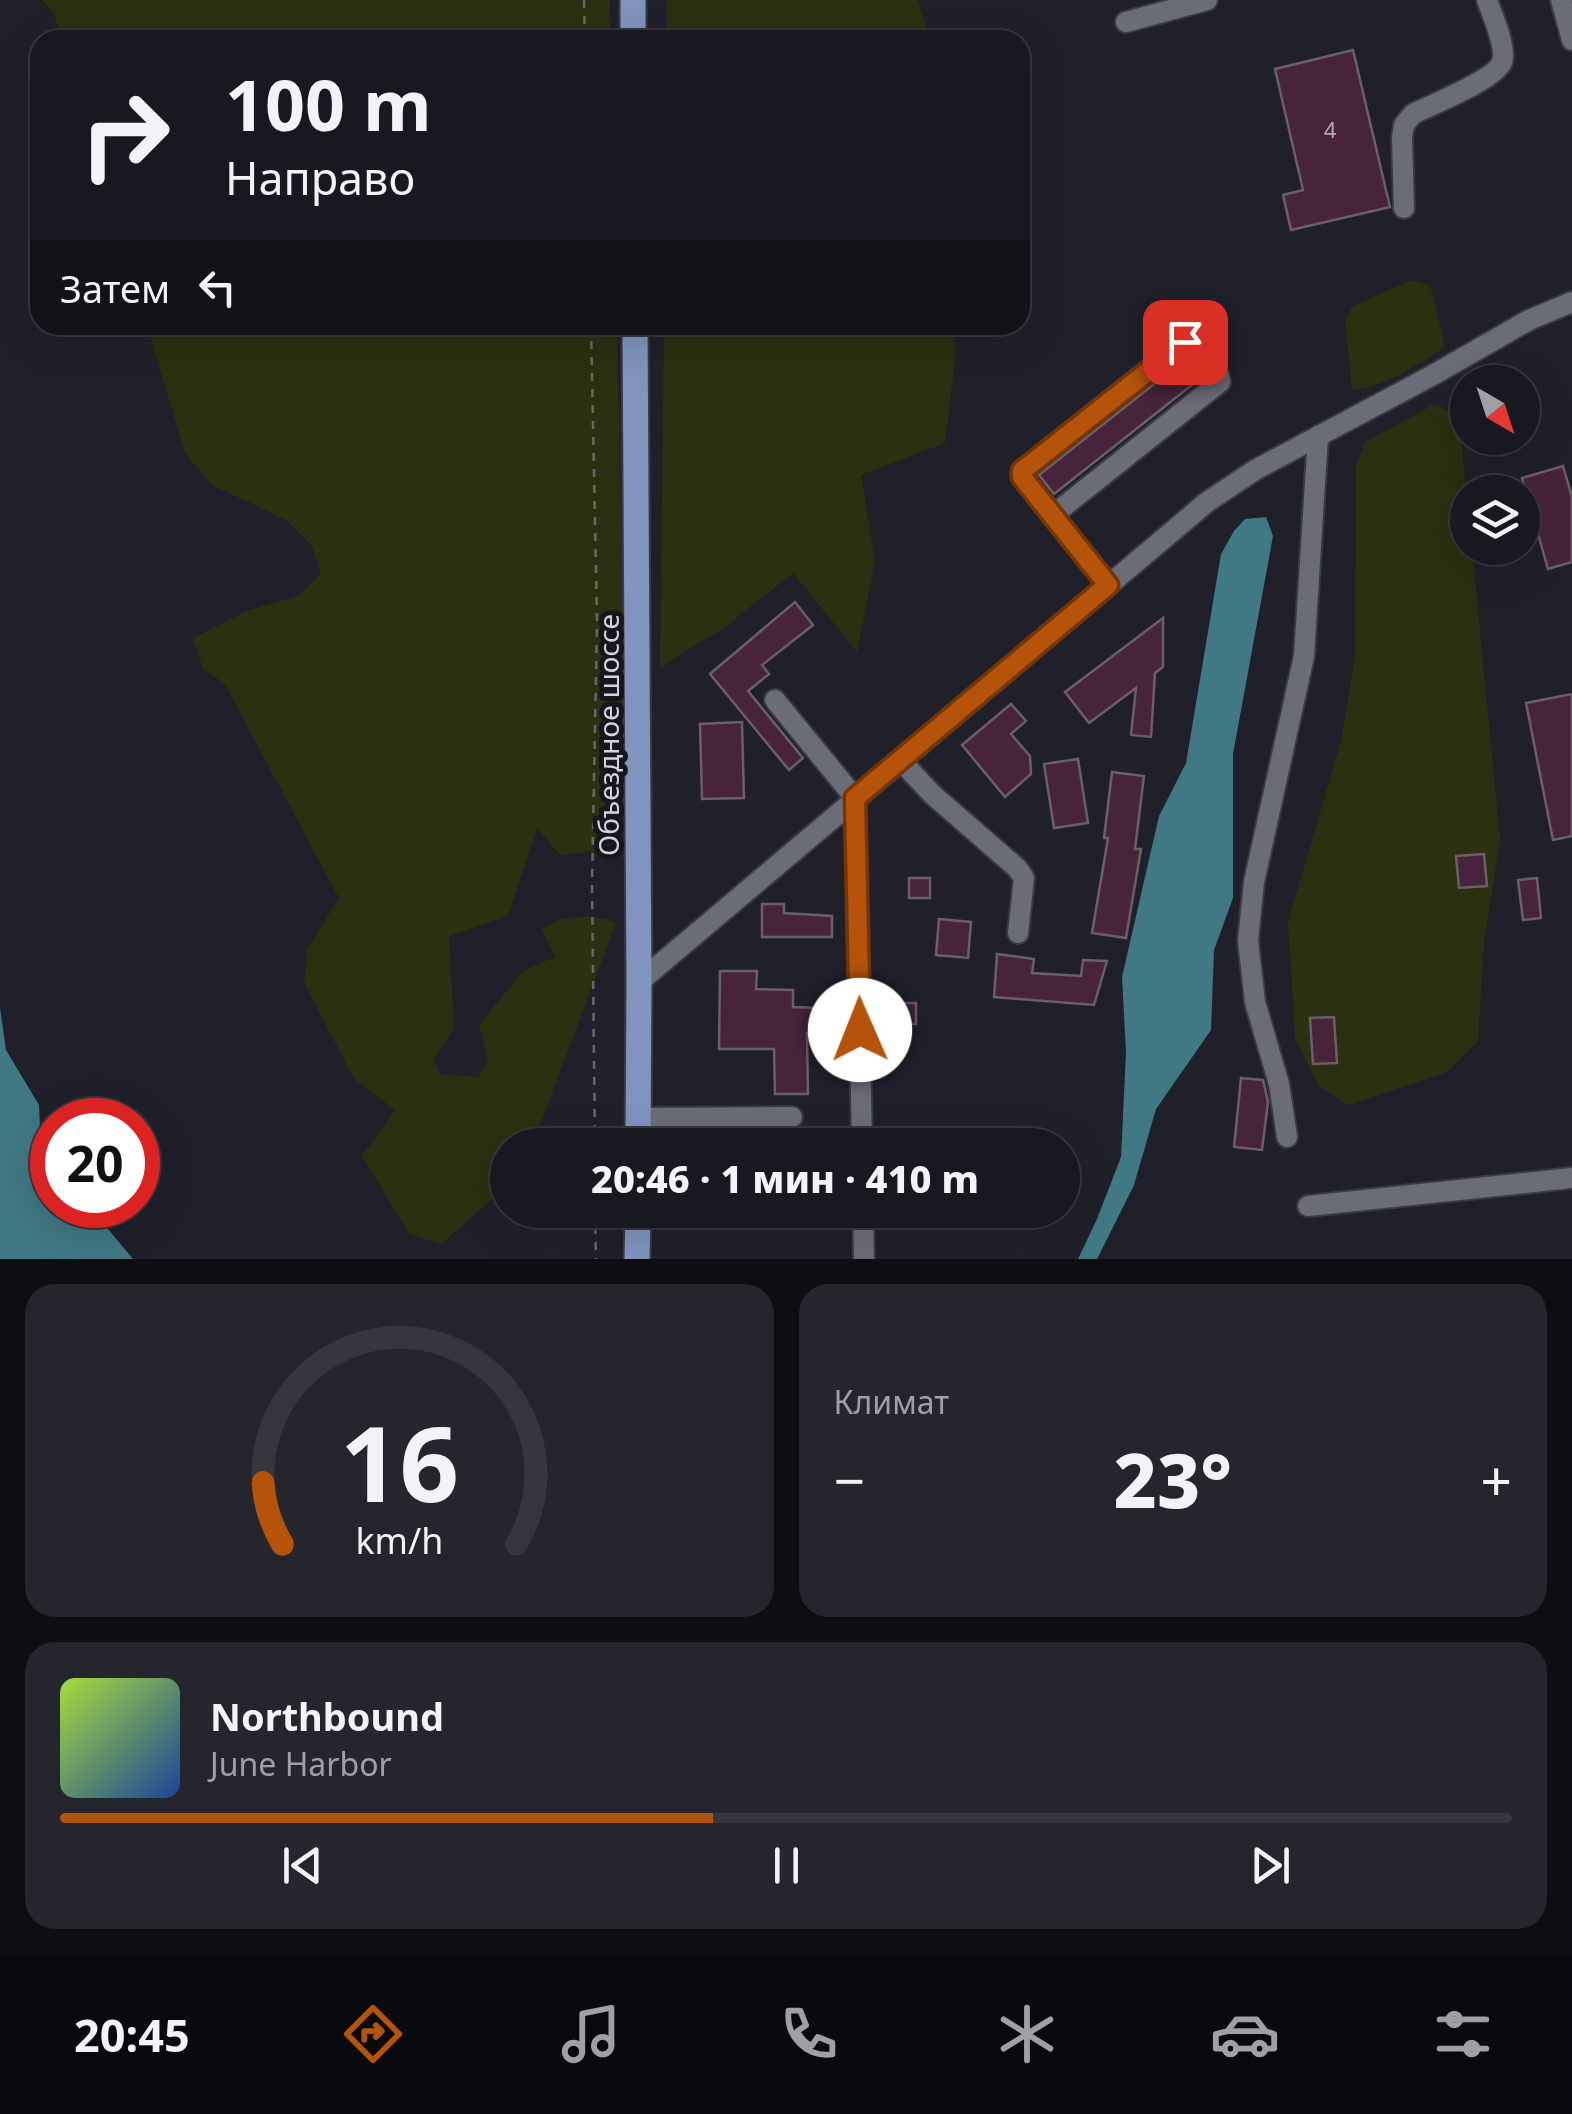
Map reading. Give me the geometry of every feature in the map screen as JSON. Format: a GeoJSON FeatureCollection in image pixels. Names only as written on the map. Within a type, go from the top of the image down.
{"type":"FeatureCollection","features":[{"type":"Feature","properties":{"kind":"main road"},"geometry":{"type":"LineString","coordinates":[[633,0],[633,30]]}},
{"type":"Feature","properties":{"kind":"main road","name":"Объездное шоссе"},"geometry":{"type":"LineString","coordinates":[[635,335],[638,1128]]}},
{"type":"Feature","properties":{"kind":"main road"},"geometry":{"type":"LineString","coordinates":[[637,1259],[638,1228]]}},
{"type":"Feature","properties":{"kind":"street"},"geometry":{"type":"LineString","coordinates":[[1126,22],[1206,0]]}},
{"type":"Feature","properties":{"kind":"street"},"geometry":{"type":"LineString","coordinates":[[1404,208],[1404,125],[1413,114],[1492,76],[1502,62],[1502,47],[1487,0]]}},
{"type":"Feature","properties":{"kind":"street"},"geometry":{"type":"LineString","coordinates":[[1562,0],[1572,40]]}},
{"type":"Feature","properties":{"kind":"street"},"geometry":{"type":"LineString","coordinates":[[639,982],[1207,502],[1255,470],[1529,320],[1572,302]]}},
{"type":"Feature","properties":{"kind":"street"},"geometry":{"type":"LineString","coordinates":[[1053,515],[1220,382],[1191,341],[1022,471],[1022,477],[1108,585]]}},
{"type":"Feature","properties":{"kind":"street"},"geometry":{"type":"LineString","coordinates":[[1287,1137],[1279,1084],[1255,1002],[1248,942],[1254,882],[1304,656],[1318,436]]}},
{"type":"Feature","properties":{"kind":"street"},"geometry":{"type":"LineString","coordinates":[[774,700],[855,798],[862,1128]]}},
{"type":"Feature","properties":{"kind":"street"},"geometry":{"type":"LineString","coordinates":[[900,760],[1024,878],[1018,933]]}},
{"type":"Feature","properties":{"kind":"street"},"geometry":{"type":"LineString","coordinates":[[638,1118],[792,1117]]}},
{"type":"Feature","properties":{"kind":"street"},"geometry":{"type":"LineString","coordinates":[[1308,1206],[1572,1178]]}},
{"type":"Feature","properties":{"kind":"street"},"geometry":{"type":"LineString","coordinates":[[863,1228],[864,1259]]}},
{"type":"Feature","properties":{"kind":"path"},"geometry":{"type":"LineString","coordinates":[[584,0],[585,30]]}},
{"type":"Feature","properties":{"kind":"path"},"geometry":{"type":"LineString","coordinates":[[591,335],[597,622],[592,884],[595,1128]]}},
{"type":"Feature","properties":{"kind":"path"},"geometry":{"type":"LineString","coordinates":[[596,1228],[596,1259]]}},
{"type":"Feature","properties":{"kind":"green space"},"geometry":{"type":"Polygon","coordinates":[[[42,0],[610,0],[610,30],[59,30],[54,14],[42,0]]]}},
{"type":"Feature","properties":{"kind":"green space"},"geometry":{"type":"Polygon","coordinates":[[[667,0],[918,0],[928,30],[667,30],[667,0]]]}},
{"type":"Feature","properties":{"kind":"green space"},"geometry":{"type":"Polygon","coordinates":[[[1411,280],[1430,285],[1445,346],[1401,374],[1352,390],[1345,320],[1353,306],[1411,280]]]}},
{"type":"Feature","properties":{"kind":"green space"},"geometry":{"type":"Polygon","coordinates":[[[150,335],[617,335],[627,783],[604,807],[596,851],[560,855],[537,828],[508,916],[449,936],[454,1028],[434,1059],[439,1074],[478,1077],[488,1062],[479,1025],[523,971],[555,957],[542,929],[578,917],[616,923],[539,1128],[490,1128],[490,1201],[441,1244],[409,1234],[362,1156],[395,1110],[354,1079],[304,982],[308,948],[339,898],[224,683],[203,669],[193,638],[246,611],[299,596],[321,574],[312,546],[286,520],[212,485],[185,453],[150,335]]]}},
{"type":"Feature","properties":{"kind":"green space"},"geometry":{"type":"Polygon","coordinates":[[[664,335],[954,335],[955,360],[945,443],[861,475],[875,562],[857,652],[793,573],[724,628],[660,667],[664,335]]]}},
{"type":"Feature","properties":{"kind":"green space"},"geometry":{"type":"Polygon","coordinates":[[[1435,404],[1450,412],[1450,455],[1463,455],[1465,475],[1450,475],[1450,565],[1474,565],[1500,839],[1484,943],[1478,1041],[1447,1072],[1348,1105],[1319,1086],[1295,1038],[1288,922],[1341,741],[1355,657],[1356,466],[1365,442],[1435,404]]]}},
{"type":"Feature","properties":{"kind":"water"},"geometry":{"type":"Polygon","coordinates":[[[1266,517],[1273,536],[1233,754],[1233,898],[1214,950],[1211,1030],[1156,1109],[1134,1185],[1097,1259],[1078,1259],[1121,1157],[1126,1052],[1122,977],[1159,816],[1186,763],[1221,554],[1245,519],[1266,517]]]}},
{"type":"Feature","properties":{"kind":"water"},"geometry":{"type":"Polygon","coordinates":[[[0,1008],[6,1050],[35,1098],[30,1098],[30,1228],[107,1228],[133,1259],[0,1259],[0,1008]]]}},
{"type":"Feature","properties":{"kind":"building"},"geometry":{"type":"Polygon","coordinates":[[[1353,50],[1390,207],[1291,230],[1283,195],[1303,190],[1275,69],[1353,50]]]}},
{"type":"Feature","properties":{"kind":"building"},"geometry":{"type":"Polygon","coordinates":[[[1187,358],[1202,377],[1054,494],[1039,475],[1187,358]]]}},
{"type":"Feature","properties":{"kind":"building"},"geometry":{"type":"Polygon","coordinates":[[[1563,466],[1572,497],[1572,562],[1548,569],[1540,541],[1540,475],[1532,475],[1563,466]]]}},
{"type":"Feature","properties":{"kind":"building"},"geometry":{"type":"Polygon","coordinates":[[[795,602],[813,625],[762,665],[769,674],[748,691],[803,758],[789,770],[710,674],[795,602]]]}},
{"type":"Feature","properties":{"kind":"building"},"geometry":{"type":"Polygon","coordinates":[[[1163,618],[1163,667],[1155,673],[1151,737],[1131,735],[1136,688],[1089,723],[1065,692],[1163,618]]]}},
{"type":"Feature","properties":{"kind":"building"},"geometry":{"type":"Polygon","coordinates":[[[1572,694],[1572,836],[1553,840],[1526,703],[1572,694]]]}},
{"type":"Feature","properties":{"kind":"building"},"geometry":{"type":"Polygon","coordinates":[[[1011,704],[1026,721],[1011,734],[1030,756],[1031,774],[1005,797],[962,745],[1011,704]]]}},
{"type":"Feature","properties":{"kind":"building"},"geometry":{"type":"Polygon","coordinates":[[[742,722],[744,798],[702,799],[700,724],[742,722]]]}},
{"type":"Feature","properties":{"kind":"building"},"geometry":{"type":"Polygon","coordinates":[[[1078,759],[1088,823],[1054,828],[1044,764],[1078,759]]]}},
{"type":"Feature","properties":{"kind":"building"},"geometry":{"type":"Polygon","coordinates":[[[1112,772],[1144,776],[1135,849],[1141,849],[1126,938],[1092,933],[1108,838],[1104,838],[1112,772]]]}},
{"type":"Feature","properties":{"kind":"building"},"geometry":{"type":"Polygon","coordinates":[[[1484,854],[1487,886],[1459,888],[1456,856],[1484,854]]]}},
{"type":"Feature","properties":{"kind":"building"},"geometry":{"type":"Polygon","coordinates":[[[909,878],[930,878],[930,898],[909,898],[909,878]]]}},
{"type":"Feature","properties":{"kind":"building"},"geometry":{"type":"Polygon","coordinates":[[[1537,878],[1541,918],[1523,920],[1518,880],[1537,878]]]}},
{"type":"Feature","properties":{"kind":"building"},"geometry":{"type":"Polygon","coordinates":[[[762,904],[784,904],[784,913],[832,916],[832,937],[762,937],[762,904]]]}},
{"type":"Feature","properties":{"kind":"building"},"geometry":{"type":"Polygon","coordinates":[[[939,919],[971,922],[968,958],[936,955],[939,919]]]}},
{"type":"Feature","properties":{"kind":"building"},"geometry":{"type":"Polygon","coordinates":[[[997,954],[1034,959],[1032,973],[1081,976],[1083,960],[1107,961],[1094,1005],[994,997],[997,954]]]}},
{"type":"Feature","properties":{"kind":"building"},"geometry":{"type":"Polygon","coordinates":[[[720,971],[757,971],[756,989],[793,990],[793,1007],[819,1008],[819,1033],[807,1033],[808,1094],[775,1094],[774,1049],[719,1049],[720,971]]]}},
{"type":"Feature","properties":{"kind":"building"},"geometry":{"type":"Polygon","coordinates":[[[895,1003],[916,1003],[916,1024],[895,1024],[895,1003]]]}},
{"type":"Feature","properties":{"kind":"building"},"geometry":{"type":"Polygon","coordinates":[[[1334,1017],[1337,1063],[1313,1064],[1310,1018],[1334,1017]]]}},
{"type":"Feature","properties":{"kind":"building"},"geometry":{"type":"Polygon","coordinates":[[[1241,1078],[1263,1080],[1268,1102],[1262,1150],[1234,1147],[1241,1078]]]}},
{"type":"Feature","properties":{"kind":"route"},"geometry":{"type":"LineString","coordinates":[[860,1030],[855,798],[1108,585],[1022,477],[1022,471],[1185,342]]}}]}
